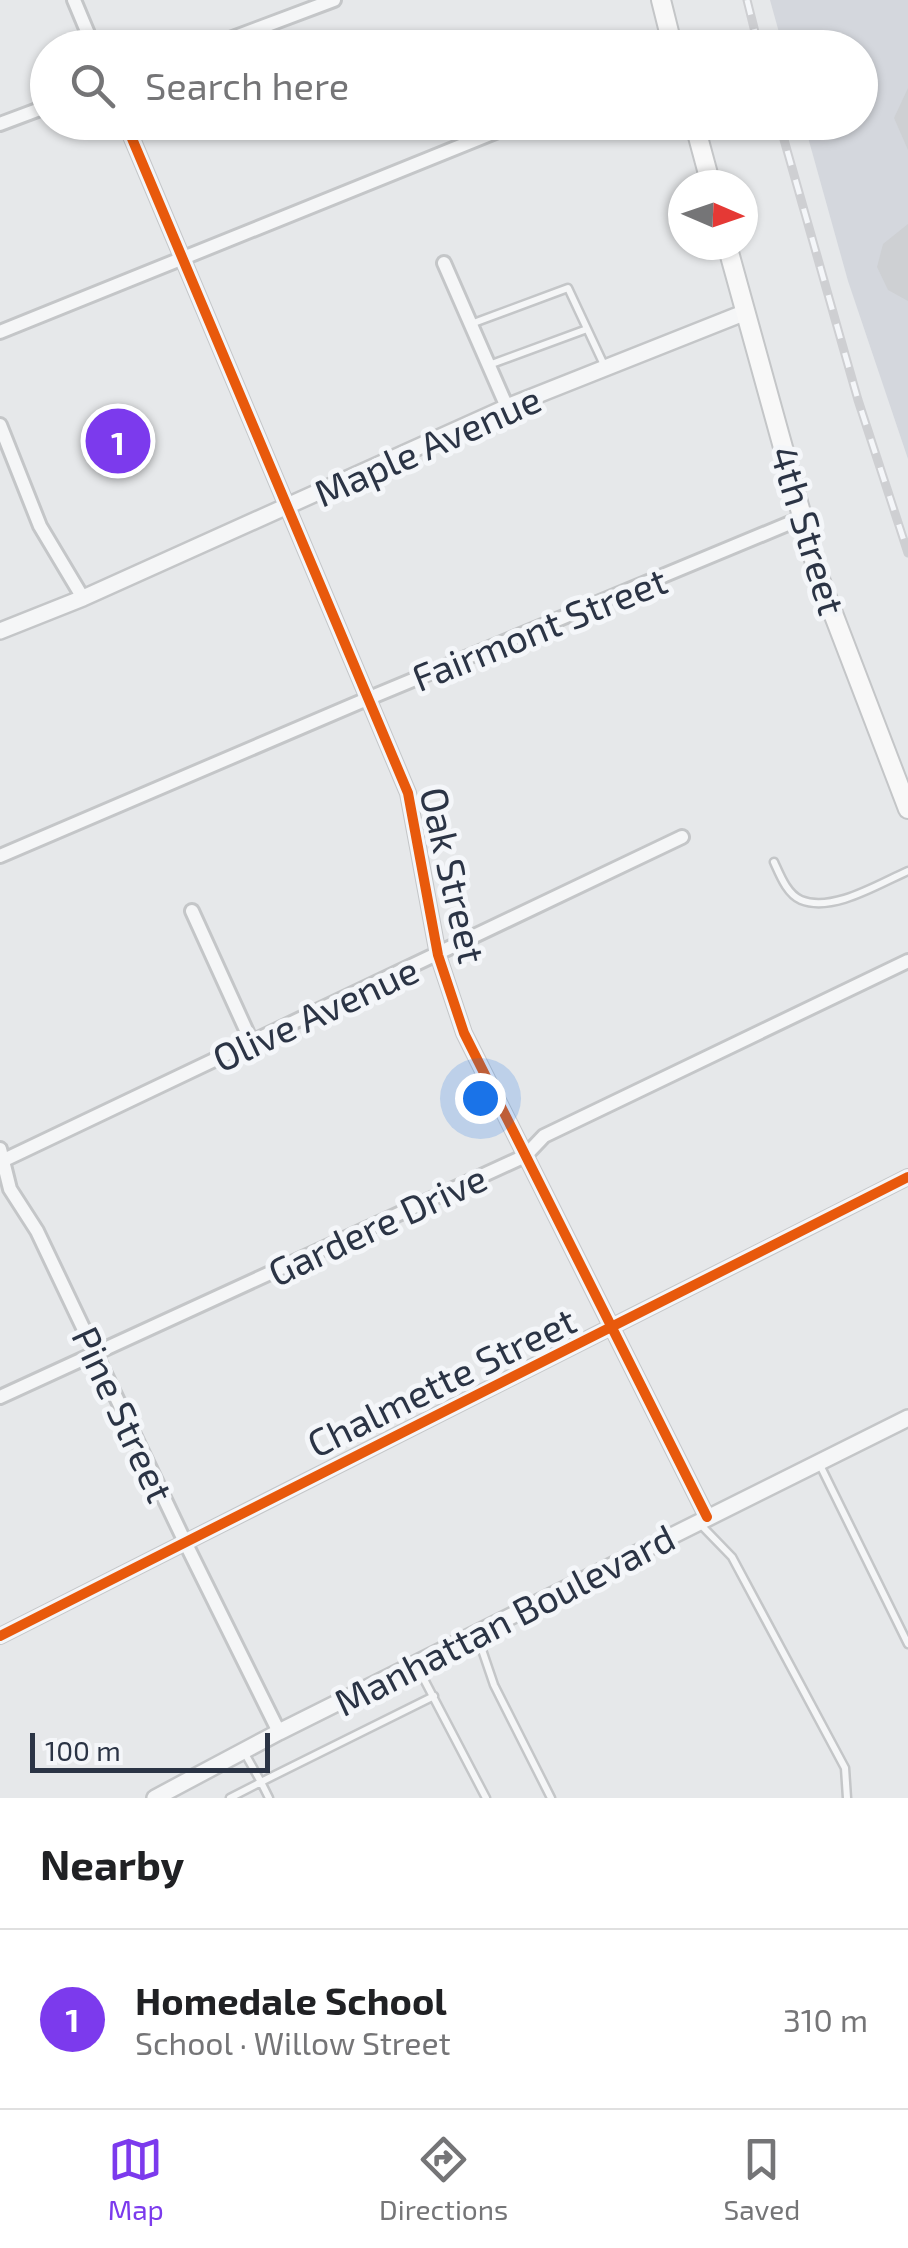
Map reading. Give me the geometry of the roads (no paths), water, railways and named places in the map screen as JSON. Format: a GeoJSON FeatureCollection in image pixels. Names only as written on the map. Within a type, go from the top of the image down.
{"type":"FeatureCollection","features":[{"type":"Feature","properties":{"kind":"main road"},"geometry":{"type":"LineString","coordinates":[[661,0],[669,30]]}},
{"type":"Feature","properties":{"kind":"main road"},"geometry":{"type":"LineString","coordinates":[[699,140],[707,170]]}},
{"type":"Feature","properties":{"kind":"main road","name":"4th Street"},"geometry":{"type":"LineString","coordinates":[[731,260],[818,574],[908,809]]}},
{"type":"Feature","properties":{"kind":"street"},"geometry":{"type":"LineString","coordinates":[[74,0],[86,30]]}},
{"type":"Feature","properties":{"kind":"street"},"geometry":{"type":"LineString","coordinates":[[254,30],[334,0]]}},
{"type":"Feature","properties":{"kind":"street"},"geometry":{"type":"LineString","coordinates":[[0,124],[30,113]]}},
{"type":"Feature","properties":{"kind":"street","name":"Oak Street"},"geometry":{"type":"LineString","coordinates":[[131,140],[408,792],[438,955],[464,1032],[702,1520]]}},
{"type":"Feature","properties":{"kind":"street"},"geometry":{"type":"LineString","coordinates":[[0,332],[475,140]]}},
{"type":"Feature","properties":{"kind":"street"},"geometry":{"type":"LineString","coordinates":[[444,262],[507,407]]}},
{"type":"Feature","properties":{"kind":"street","name":"Maple Avenue"},"geometry":{"type":"LineString","coordinates":[[0,630],[82,598],[507,407],[746,312]]}},
{"type":"Feature","properties":{"kind":"street"},"geometry":{"type":"LineString","coordinates":[[0,426],[40,526],[82,598]]}},
{"type":"Feature","properties":{"kind":"street","name":"Fairmont Street"},"geometry":{"type":"LineString","coordinates":[[0,856],[802,518]]}},
{"type":"Feature","properties":{"kind":"street","name":"Olive Avenue"},"geometry":{"type":"LineString","coordinates":[[1,1157],[252,1043],[682,837]]}},
{"type":"Feature","properties":{"kind":"street"},"geometry":{"type":"LineString","coordinates":[[192,911],[252,1043]]}},
{"type":"Feature","properties":{"kind":"street","name":"Gardere Drive"},"geometry":{"type":"LineString","coordinates":[[0,1397],[525,1156],[544,1136],[908,961]]}},
{"type":"Feature","properties":{"kind":"street","name":"Pine Street"},"geometry":{"type":"LineString","coordinates":[[1,1157],[10,1189],[38,1231],[184,1542],[279,1732]]}},
{"type":"Feature","properties":{"kind":"street","name":"Chalmette Street"},"geometry":{"type":"LineString","coordinates":[[0,1636],[908,1177]]}},
{"type":"Feature","properties":{"kind":"street","name":"Manhattan Boulevard"},"geometry":{"type":"LineString","coordinates":[[155,1798],[415,1663],[908,1418]]}},
{"type":"Feature","properties":{"kind":"lane"},"geometry":{"type":"LineString","coordinates":[[471,324],[568,288],[605,368]]}},
{"type":"Feature","properties":{"kind":"lane"},"geometry":{"type":"LineString","coordinates":[[488,365],[586,328]]}},
{"type":"Feature","properties":{"kind":"lane"},"geometry":{"type":"LineString","coordinates":[[774,862],[789,891],[802,900],[817,902],[850,895],[908,870]]}},
{"type":"Feature","properties":{"kind":"lane"},"geometry":{"type":"LineString","coordinates":[[819,1462],[908,1644]]}},
{"type":"Feature","properties":{"kind":"lane"},"geometry":{"type":"LineString","coordinates":[[702,1520],[732,1557],[845,1768],[848,1798]]}},
{"type":"Feature","properties":{"kind":"lane"},"geometry":{"type":"LineString","coordinates":[[476,1633],[494,1685],[550,1798]]}},
{"type":"Feature","properties":{"kind":"lane"},"geometry":{"type":"LineString","coordinates":[[415,1663],[486,1798]]}},
{"type":"Feature","properties":{"kind":"lane"},"geometry":{"type":"LineString","coordinates":[[230,1798],[434,1696]]}},
{"type":"Feature","properties":{"kind":"lane"},"geometry":{"type":"LineString","coordinates":[[244,1751],[269,1798]]}},
{"type":"Feature","properties":{"kind":"railway"},"geometry":{"type":"LineString","coordinates":[[747,0],[754,30]]}},
{"type":"Feature","properties":{"kind":"railway"},"geometry":{"type":"LineString","coordinates":[[784,140],[858,400],[908,553]]}},
{"type":"Feature","properties":{"kind":"place","name":"Homedale School"},"geometry":{"type":"Point","coordinates":[118,441]}}]}
